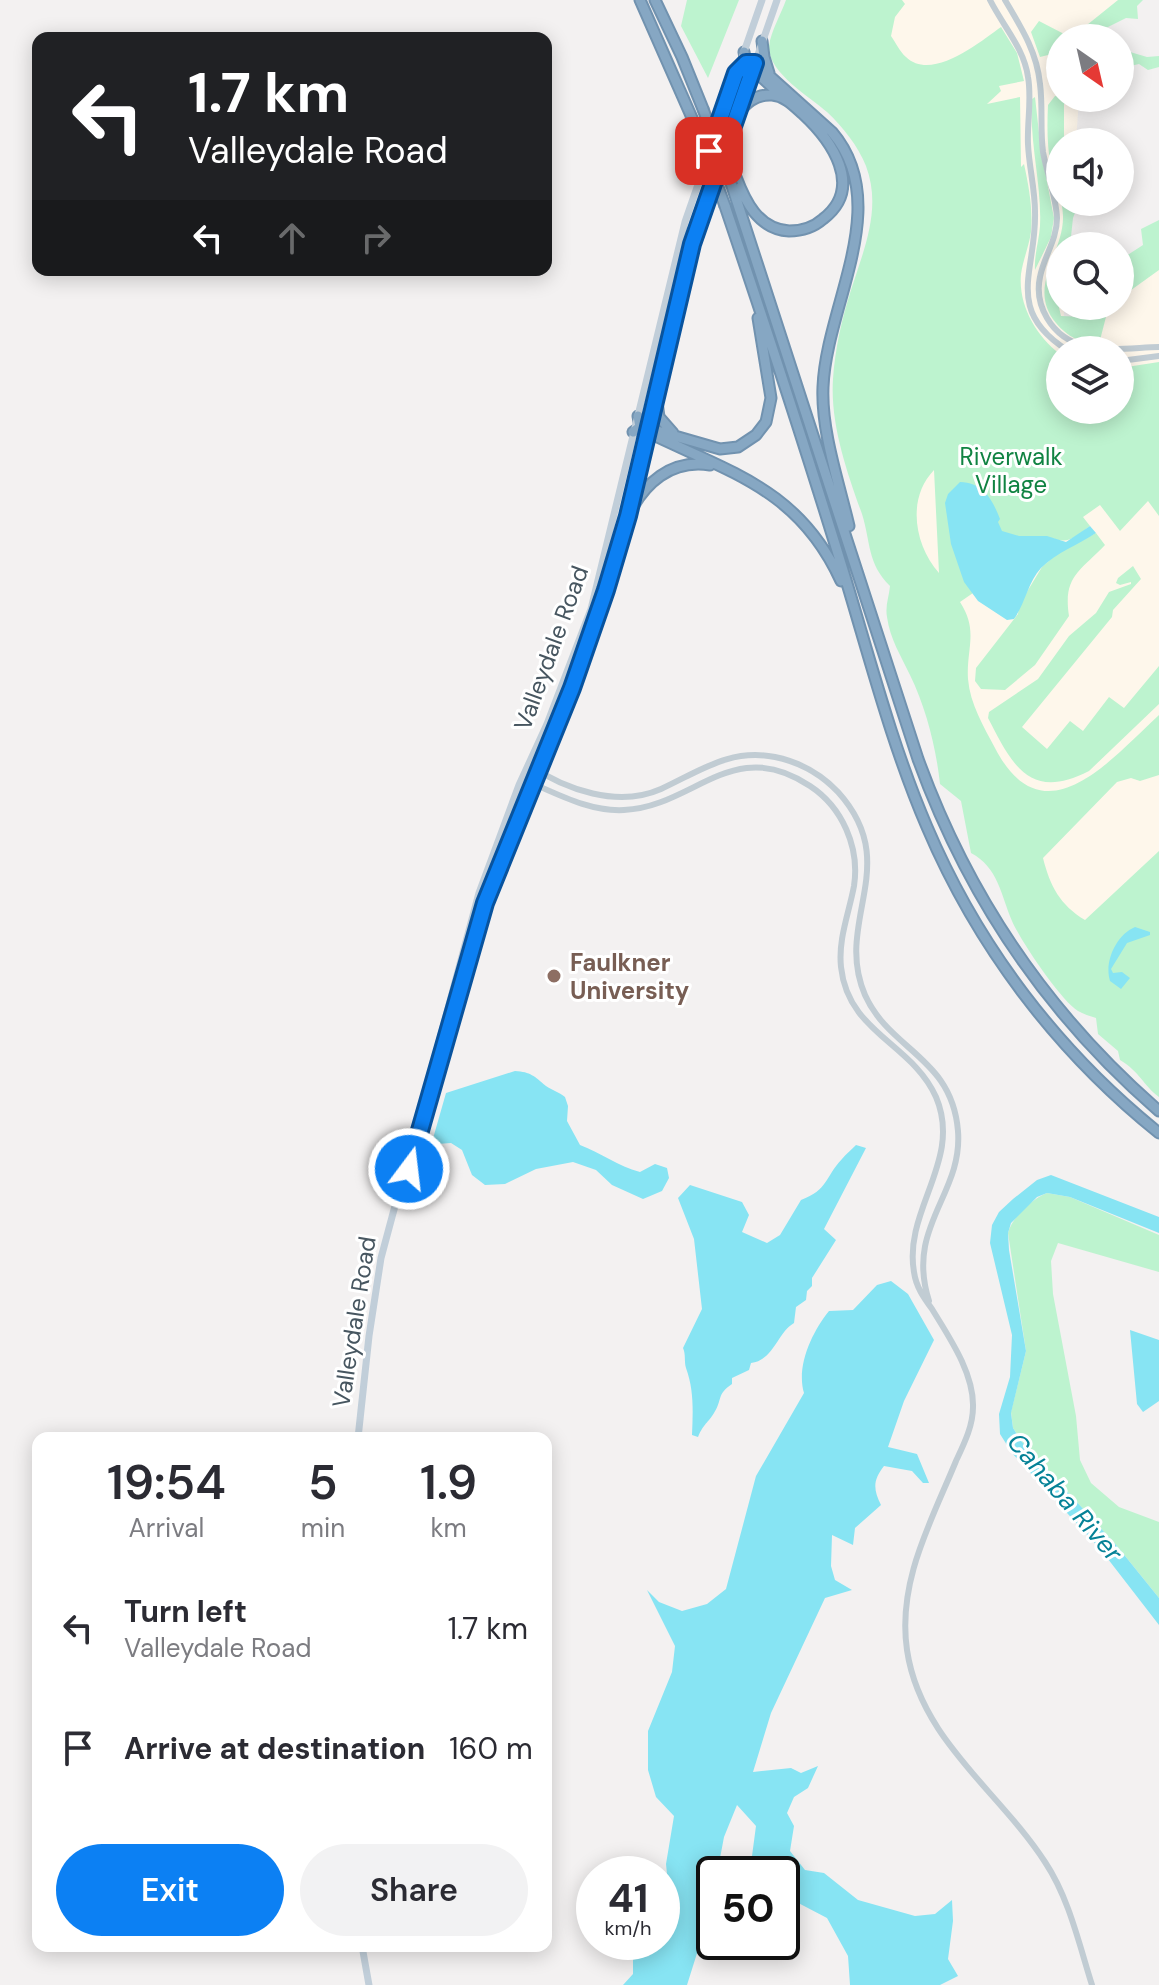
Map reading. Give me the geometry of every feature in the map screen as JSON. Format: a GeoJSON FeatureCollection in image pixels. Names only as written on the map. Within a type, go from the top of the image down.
{"type":"FeatureCollection","features":[{"type":"Feature","properties":{"kind":"highway"},"geometry":{"type":"LineString","coordinates":[[640,0],[696,127],[725,206],[911,785],[943,862],[969,911],[1008,972],[1053,1030],[1104,1085],[1159,1133]]}},
{"type":"Feature","properties":{"kind":"highway"},"geometry":{"type":"LineString","coordinates":[[655,0],[734,182],[927,785],[949,837],[1011,947],[1057,1008],[1105,1061],[1159,1111]]}},
{"type":"Feature","properties":{"kind":"highway"},"geometry":{"type":"LineString","coordinates":[[762,41],[771,76]]}},
{"type":"Feature","properties":{"kind":"highway"},"geometry":{"type":"LineString","coordinates":[[734,182],[758,217],[784,230],[813,226],[825,218],[837,203],[842,188],[842,177],[833,149],[818,129],[751,65],[744,52]]}},
{"type":"Feature","properties":{"kind":"highway"},"geometry":{"type":"LineString","coordinates":[[736,73],[751,65]]}},
{"type":"Feature","properties":{"kind":"highway"},"geometry":{"type":"LineString","coordinates":[[751,65],[771,76],[837,138],[857,184],[858,224],[829,341],[823,390],[827,427],[856,565]]}},
{"type":"Feature","properties":{"kind":"highway"},"geometry":{"type":"LineString","coordinates":[[736,116],[758,97],[773,95],[785,99]]}},
{"type":"Feature","properties":{"kind":"highway"},"geometry":{"type":"LineString","coordinates":[[641,427],[711,447],[729,449],[751,440],[766,422],[771,387],[756,299]]}},
{"type":"Feature","properties":{"kind":"highway"},"geometry":{"type":"LineString","coordinates":[[656,394],[659,417],[679,437]]}},
{"type":"Feature","properties":{"kind":"highway"},"geometry":{"type":"LineString","coordinates":[[641,427],[757,484],[796,514],[820,543],[852,602]]}},
{"type":"Feature","properties":{"kind":"highway"},"geometry":{"type":"LineString","coordinates":[[628,516],[641,494],[664,473],[693,464],[718,465]]}},
{"type":"Feature","properties":{"kind":"main road","name":"Valleydale Road"},"geometry":{"type":"LineString","coordinates":[[359,1432],[377,1279],[479,893],[591,609],[641,427],[685,222],[762,0]]}},
{"type":"Feature","properties":{"kind":"main road","name":"Valleydale Road"},"geometry":{"type":"LineString","coordinates":[[393,1213],[414,1152],[474,935],[579,669],[628,516],[641,427],[656,394],[694,235],[751,65],[777,0]]}},
{"type":"Feature","properties":{"kind":"main road"},"geometry":{"type":"LineString","coordinates":[[363,1952],[369,1985]]}},
{"type":"Feature","properties":{"kind":"street"},"geometry":{"type":"LineString","coordinates":[[990,0],[1022,54],[1029,81],[1028,150],[1035,217],[1027,274],[1028,299],[1042,329],[1050,336]]}},
{"type":"Feature","properties":{"kind":"street"},"geometry":{"type":"LineString","coordinates":[[1005,0],[1031,46],[1040,83],[1043,147],[1057,216],[1054,241],[1042,267],[1039,283],[1040,299],[1046,315],[1055,329],[1080,346],[1093,349],[1159,347]]}},
{"type":"Feature","properties":{"kind":"street"},"geometry":{"type":"LineString","coordinates":[[1134,359],[1159,356]]}},
{"type":"Feature","properties":{"kind":"street"},"geometry":{"type":"LineString","coordinates":[[529,765],[588,793],[613,797],[662,788],[706,765],[735,756],[775,757],[813,772],[842,797],[860,827],[867,853],[868,873],[855,944],[861,985],[879,1016],[939,1076],[949,1093],[956,1116],[959,1139],[955,1163],[923,1249],[923,1275],[931,1308]]}},
{"type":"Feature","properties":{"kind":"street"},"geometry":{"type":"LineString","coordinates":[[735,756],[738,769]]}},
{"type":"Feature","properties":{"kind":"street"},"geometry":{"type":"LineString","coordinates":[[522,779],[585,805],[624,810],[657,804],[710,777],[738,769],[773,770],[806,783],[828,801],[848,832],[855,870],[841,944],[842,970],[854,1006],[869,1027],[912,1062],[937,1099],[943,1123],[942,1154],[915,1224],[912,1242],[914,1273],[922,1294],[967,1374],[972,1392],[973,1412],[969,1430],[910,1578],[906,1630],[910,1665],[924,1706],[940,1732],[1050,1869],[1065,1902],[1092,1985]]}},
{"type":"Feature","properties":{"kind":"shaded area"},"geometry":{"type":"Polygon","coordinates":[[[848,0],[1125,0],[1096,24],[1046,24],[1046,112],[1078,112],[1077,128],[1046,128],[1046,216],[1068,216],[1064,232],[1046,232],[1046,320],[1134,320],[1134,261],[1159,233],[1159,1018],[1097,970],[921,644],[903,442],[905,223],[848,0]]]}},
{"type":"Feature","properties":{"kind":"green space"},"geometry":{"type":"Polygon","coordinates":[[[687,0],[739,0],[708,78],[681,26],[687,0]]]}},
{"type":"Feature","properties":{"kind":"green space","name":"Riverwalk Village"},"geometry":{"type":"Polygon","coordinates":[[[786,0],[902,0],[905,4],[895,17],[891,36],[906,57],[917,64],[929,65],[969,50],[1001,27],[1017,53],[1024,81],[999,86],[1001,91],[987,104],[1020,97],[1021,167],[1024,164],[1031,215],[1021,286],[1030,319],[1046,341],[1046,424],[1134,424],[1134,366],[1159,362],[1159,516],[1148,501],[1120,531],[1100,505],[1083,517],[1090,526],[1076,536],[1068,540],[1052,538],[960,602],[966,612],[970,631],[969,688],[982,724],[1014,775],[1035,789],[1056,790],[1077,783],[1099,770],[1159,715],[1159,775],[1140,781],[1131,778],[1117,782],[1043,858],[1057,894],[1085,920],[1159,851],[1159,1097],[1120,1060],[1118,1051],[1098,1034],[1096,1018],[1071,1005],[1042,969],[1016,930],[998,882],[987,866],[971,853],[961,801],[940,784],[925,714],[888,625],[886,609],[890,586],[873,561],[834,413],[835,356],[866,244],[872,213],[870,182],[863,159],[844,130],[775,65],[769,46],[786,0]],[[934,470],[925,482],[917,508],[919,536],[939,573],[934,470]]]}},
{"type":"Feature","properties":{"kind":"green space"},"geometry":{"type":"Polygon","coordinates":[[[1118,0],[1143,0],[1137,6],[1138,19],[1126,18],[1114,24],[1088,24],[1118,0]]]}},
{"type":"Feature","properties":{"kind":"green space"},"geometry":{"type":"Polygon","coordinates":[[[1039,21],[1046,25],[1046,56],[1040,57],[1031,32],[1039,21]]]}},
{"type":"Feature","properties":{"kind":"green space"},"geometry":{"type":"Polygon","coordinates":[[[1134,53],[1159,56],[1159,67],[1148,70],[1139,64],[1134,65],[1134,53]]]}},
{"type":"Feature","properties":{"kind":"green space"},"geometry":{"type":"Polygon","coordinates":[[[1035,97],[1046,177],[1046,216],[1054,218],[1052,232],[1046,232],[1046,247],[1035,270],[1040,210],[1032,99],[1035,97]]]}},
{"type":"Feature","properties":{"kind":"green space"},"geometry":{"type":"Polygon","coordinates":[[[1048,112],[1064,112],[1064,128],[1048,128],[1048,112]]]}},
{"type":"Feature","properties":{"kind":"green space"},"geometry":{"type":"Polygon","coordinates":[[[1063,216],[1074,216],[1072,232],[1062,230],[1063,216]]]}},
{"type":"Feature","properties":{"kind":"green space"},"geometry":{"type":"Polygon","coordinates":[[[1159,220],[1159,270],[1134,288],[1134,251],[1143,245],[1141,229],[1159,220]]]}},
{"type":"Feature","properties":{"kind":"green space"},"geometry":{"type":"Polygon","coordinates":[[[1054,320],[1105,320],[1101,336],[1070,336],[1054,320]]]}},
{"type":"Feature","properties":{"kind":"green space"},"geometry":{"type":"Polygon","coordinates":[[[1096,533],[1105,545],[1075,576],[1068,592],[1069,616],[1035,665],[1005,690],[981,689],[975,681],[976,668],[1018,614],[1019,605],[1042,567],[1057,554],[1096,533]]]}},
{"type":"Feature","properties":{"kind":"green space"},"geometry":{"type":"Polygon","coordinates":[[[1133,566],[1141,579],[1022,727],[1047,749],[1070,721],[1083,731],[1109,697],[1124,708],[1159,666],[1159,704],[1089,771],[1068,780],[1037,780],[1025,773],[1005,750],[988,718],[989,712],[1038,679],[1069,636],[1096,613],[1109,592],[1131,584],[1116,583],[1133,566]]]}},
{"type":"Feature","properties":{"kind":"green space"},"geometry":{"type":"Polygon","coordinates":[[[1047,1193],[1070,1197],[1159,1235],[1159,1272],[1058,1243],[1051,1261],[1053,1294],[1076,1416],[1080,1460],[1091,1483],[1119,1507],[1159,1522],[1159,1598],[1013,1428],[1011,1412],[1026,1351],[1008,1233],[1023,1209],[1047,1193]]]}},
{"type":"Feature","properties":{"kind":"water"},"geometry":{"type":"Polygon","coordinates":[[[960,482],[975,485],[986,493],[1000,519],[998,522],[1002,531],[1019,536],[1047,536],[1066,542],[1090,526],[1096,533],[1041,568],[1014,619],[1007,620],[978,601],[964,582],[951,544],[945,503],[948,494],[960,482]]]}},
{"type":"Feature","properties":{"kind":"water"},"geometry":{"type":"Polygon","coordinates":[[[1135,927],[1150,932],[1150,935],[1127,943],[1111,969],[1113,973],[1122,972],[1130,978],[1121,989],[1110,981],[1110,958],[1122,936],[1135,927]]]}},
{"type":"Feature","properties":{"kind":"water"},"geometry":{"type":"Polygon","coordinates":[[[515,1071],[532,1075],[565,1097],[567,1121],[580,1145],[640,1172],[655,1164],[667,1168],[669,1178],[662,1191],[643,1199],[612,1185],[596,1170],[573,1162],[536,1169],[505,1184],[485,1185],[472,1175],[462,1150],[451,1143],[432,1142],[446,1093],[515,1071]]]}},
{"type":"Feature","properties":{"kind":"water"},"geometry":{"type":"Polygon","coordinates":[[[856,1145],[866,1148],[824,1229],[836,1240],[812,1278],[806,1300],[796,1307],[794,1323],[765,1357],[751,1363],[749,1370],[732,1378],[732,1384],[722,1394],[717,1408],[698,1437],[692,1435],[692,1393],[683,1348],[702,1309],[694,1239],[678,1198],[690,1185],[742,1202],[749,1215],[742,1232],[767,1243],[780,1235],[801,1200],[821,1187],[856,1145]]]}},
{"type":"Feature","properties":{"kind":"water","name":"Cahaba River"},"geometry":{"type":"Polygon","coordinates":[[[1051,1175],[1159,1217],[1159,1233],[1070,1197],[1047,1193],[1037,1197],[1011,1223],[1009,1250],[1026,1351],[1011,1413],[1013,1428],[1159,1598],[1159,1625],[1101,1550],[1012,1453],[1000,1434],[999,1414],[1010,1377],[1012,1335],[990,1243],[992,1225],[999,1212],[1013,1199],[1037,1180],[1051,1175]]]}},
{"type":"Feature","properties":{"kind":"water"},"geometry":{"type":"Polygon","coordinates":[[[891,1281],[908,1294],[934,1340],[904,1401],[888,1447],[917,1454],[929,1483],[923,1483],[912,1471],[884,1466],[875,1485],[881,1505],[855,1528],[853,1545],[832,1535],[831,1566],[835,1580],[852,1590],[825,1598],[771,1713],[753,1772],[791,1768],[801,1773],[818,1766],[808,1788],[794,1797],[787,1813],[794,1826],[790,1851],[794,1856],[752,1856],[756,1826],[737,1805],[724,1837],[720,1856],[696,1856],[696,1956],[687,1985],[623,1985],[633,1974],[633,1960],[680,1960],[680,1856],[667,1856],[674,1816],[656,1797],[648,1770],[648,1731],[672,1672],[675,1646],[647,1590],[659,1602],[682,1611],[707,1604],[726,1589],[756,1476],[804,1393],[804,1361],[817,1329],[829,1311],[853,1310],[877,1285],[891,1281]]]}},
{"type":"Feature","properties":{"kind":"water"},"geometry":{"type":"Polygon","coordinates":[[[1130,1330],[1159,1340],[1159,1401],[1143,1412],[1137,1404],[1130,1330]]]}},
{"type":"Feature","properties":{"kind":"water"},"geometry":{"type":"Polygon","coordinates":[[[800,1864],[805,1870],[824,1873],[858,1900],[915,1916],[935,1914],[952,1900],[953,1921],[948,1959],[958,1976],[940,1985],[850,1985],[848,1956],[827,1918],[800,1904],[800,1864]]]}},
{"type":"Feature","properties":{"kind":"place","name":"Faulkner University"},"geometry":{"type":"Point","coordinates":[554,976]}},
{"type":"Feature","properties":{"kind":"route"},"geometry":{"type":"LineString","coordinates":[[409,1169],[474,935],[518,817],[572,688],[606,590],[628,516],[692,244],[755,63],[746,63],[736,73],[709,151]]}}]}
